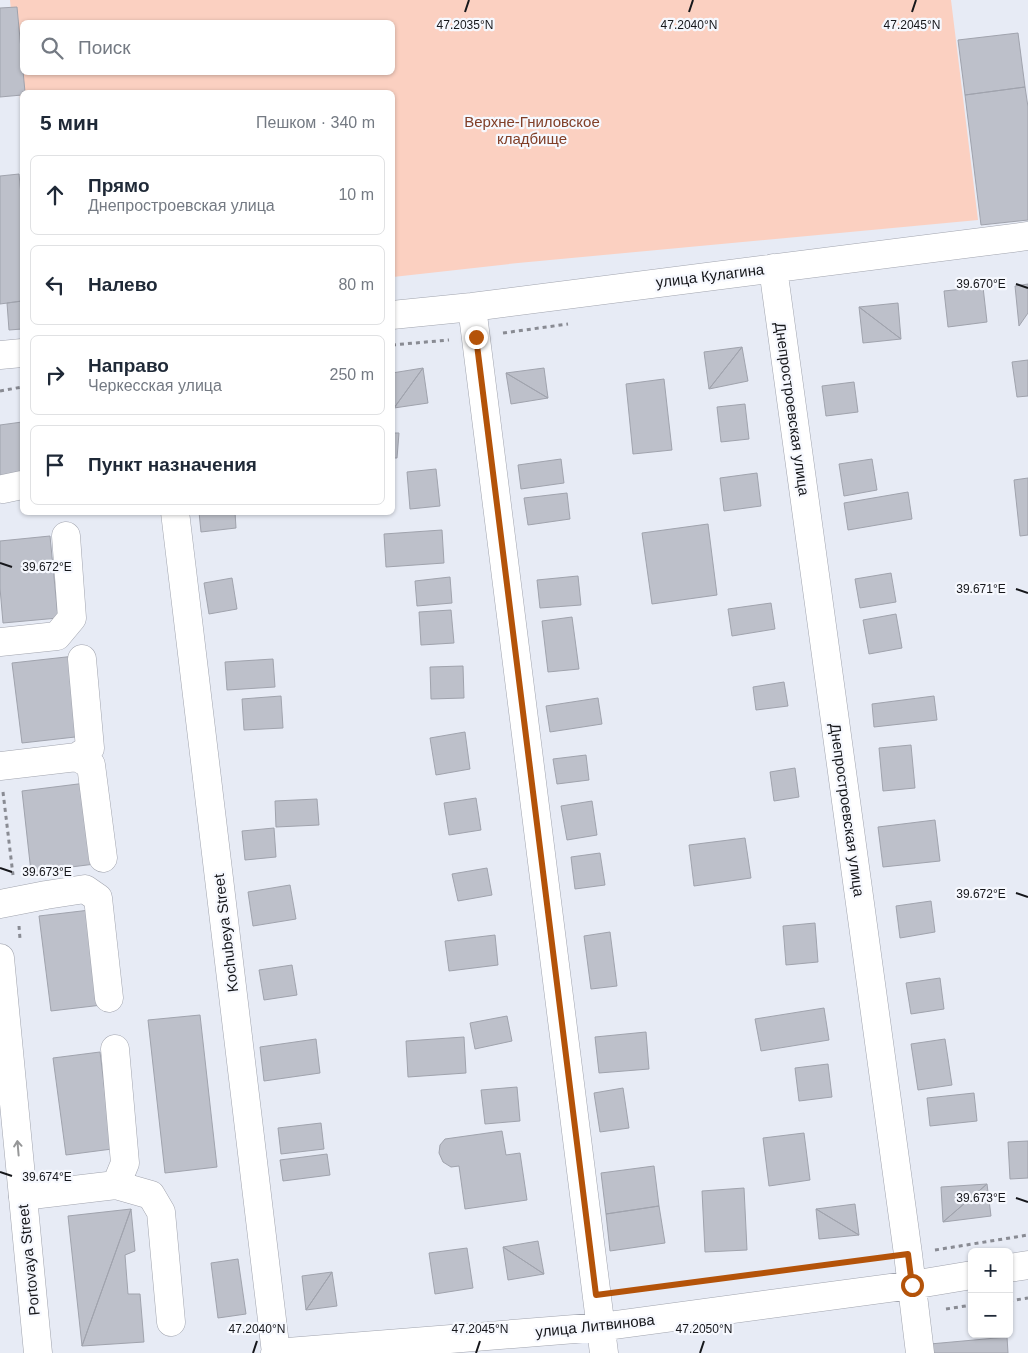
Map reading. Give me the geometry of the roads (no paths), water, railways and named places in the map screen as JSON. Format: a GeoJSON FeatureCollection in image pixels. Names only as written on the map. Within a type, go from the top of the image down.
{"type":"FeatureCollection","features":[{"type":"Feature","properties":{"kind":"street","name":"улица Кулагина"},"geometry":{"type":"LineString","coordinates":[[395,315],[472,307],[1028,236]]}},
{"type":"Feature","properties":{"kind":"street","name":"Днепростроевская улица"},"geometry":{"type":"LineString","coordinates":[[773,268],[920,1353]]}},
{"type":"Feature","properties":{"kind":"street"},"geometry":{"type":"LineString","coordinates":[[472,307],[602,1340]]}},
{"type":"Feature","properties":{"kind":"street"},"geometry":{"type":"LineString","coordinates":[[0,356],[20,353]]}},
{"type":"Feature","properties":{"kind":"street","name":"Kochubeya Street"},"geometry":{"type":"LineString","coordinates":[[176,515],[276,1353]]}},
{"type":"Feature","properties":{"kind":"street"},"geometry":{"type":"LineString","coordinates":[[0,642],[57,636],[72,618],[66,536]]}},
{"type":"Feature","properties":{"kind":"street"},"geometry":{"type":"LineString","coordinates":[[0,766],[78,757],[90,748],[82,659]]}},
{"type":"Feature","properties":{"kind":"street"},"geometry":{"type":"LineString","coordinates":[[78,757],[91,765],[103,858]]}},
{"type":"Feature","properties":{"kind":"street"},"geometry":{"type":"LineString","coordinates":[[0,904],[46,894],[85,889],[98,898],[109,998]]}},
{"type":"Feature","properties":{"kind":"street","name":"Portovaya Street"},"geometry":{"type":"LineString","coordinates":[[0,958],[38,1353]]}},
{"type":"Feature","properties":{"kind":"street"},"geometry":{"type":"LineString","coordinates":[[115,1050],[125,1163],[116,1184]]}},
{"type":"Feature","properties":{"kind":"street"},"geometry":{"type":"LineString","coordinates":[[23,1196],[116,1184],[151,1195],[162,1212],[171,1322]]}},
{"type":"Feature","properties":{"kind":"street"},"geometry":{"type":"LineString","coordinates":[[1013,1267],[1028,1265]]}},
{"type":"Feature","properties":{"kind":"street","name":"улица Литвинова"},"geometry":{"type":"LineString","coordinates":[[276,1353],[602,1340],[968,1276]]}},
{"type":"Feature","properties":{"kind":"park label","name":"Верхне-Гниловское кладбище"},"geometry":{"type":"Point","coordinates":[532,130]}}]}
